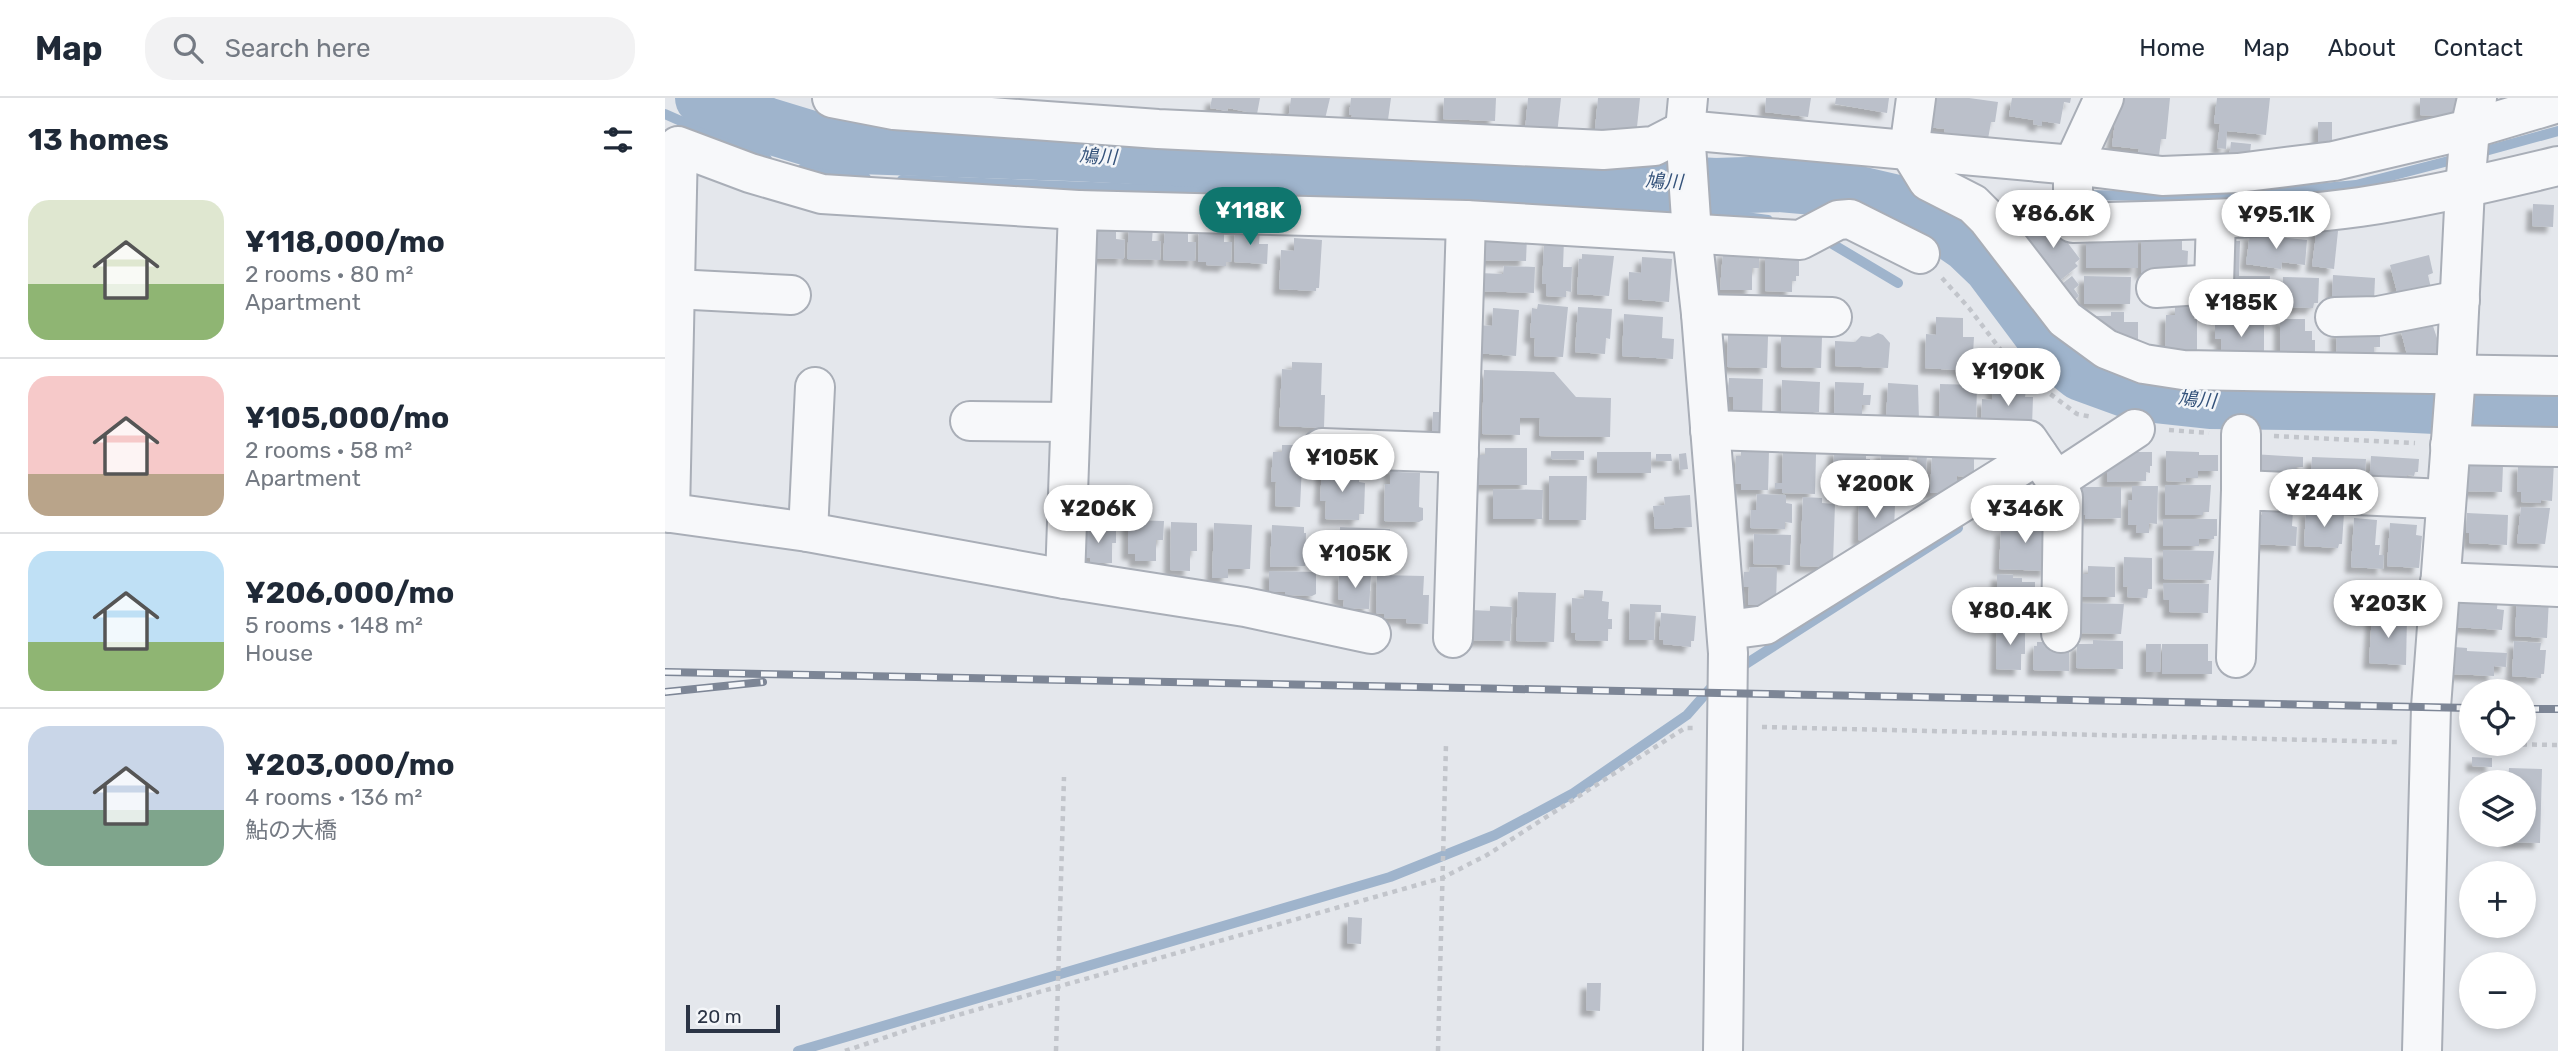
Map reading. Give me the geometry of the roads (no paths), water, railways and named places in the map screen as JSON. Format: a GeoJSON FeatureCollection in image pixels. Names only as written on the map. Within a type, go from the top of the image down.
{"type":"FeatureCollection","features":[{"type":"Feature","properties":{"kind":"street"},"geometry":{"type":"LineString","coordinates":[[832,98],[894,110],[1157,113],[1603,150],[1654,146],[1687,129],[1909,150],[2073,189],[2162,176],[2238,173],[2469,147],[2558,166]]}},
{"type":"Feature","properties":{"kind":"street"},"geometry":{"type":"LineString","coordinates":[[1916,98],[1909,150],[1929,181],[1973,204],[1994,226],[2066,319],[2106,349],[2144,364],[2183,370],[2456,378],[2558,376]]}},
{"type":"Feature","properties":{"kind":"street"},"geometry":{"type":"LineString","coordinates":[[2104,98],[2073,189],[2073,223],[2215,219],[2359,207],[2469,147],[2558,103]]}},
{"type":"Feature","properties":{"kind":"street"},"geometry":{"type":"LineString","coordinates":[[1687,129],[1692,228],[1728,656],[1723,1051]]}},
{"type":"Feature","properties":{"kind":"street"},"geometry":{"type":"LineString","coordinates":[[1371,634],[1245,607],[1065,579],[808,532],[668,512],[674,289],[672,143],[750,173],[822,194],[1078,210],[1815,232],[1838,220],[1850,219],[1920,254]]}},
{"type":"Feature","properties":{"kind":"street"},"geometry":{"type":"LineString","coordinates":[[2422,1051],[2430,743],[2456,378],[2469,147]]}},
{"type":"Feature","properties":{"kind":"street"},"geometry":{"type":"LineString","coordinates":[[1065,579],[1078,210]]}},
{"type":"Feature","properties":{"kind":"street"},"geometry":{"type":"LineString","coordinates":[[2157,288],[2214,284],[2215,219]]}},
{"type":"Feature","properties":{"kind":"street"},"geometry":{"type":"LineString","coordinates":[[1453,638],[1466,220]]}},
{"type":"Feature","properties":{"kind":"street"},"geometry":{"type":"LineString","coordinates":[[674,289],[791,295]]}},
{"type":"Feature","properties":{"kind":"street"},"geometry":{"type":"LineString","coordinates":[[2335,317],[2378,316],[2460,300]]}},
{"type":"Feature","properties":{"kind":"street"},"geometry":{"type":"LineString","coordinates":[[1701,314],[1832,317]]}},
{"type":"Feature","properties":{"kind":"street"},"geometry":{"type":"LineString","coordinates":[[808,532],[815,387]]}},
{"type":"Feature","properties":{"kind":"street"},"geometry":{"type":"LineString","coordinates":[[969,421],[1070,422]]}},
{"type":"Feature","properties":{"kind":"street"},"geometry":{"type":"LineString","coordinates":[[1728,656],[1765,625],[2047,468],[2135,429]]}},
{"type":"Feature","properties":{"kind":"street"},"geometry":{"type":"LineString","coordinates":[[1710,430],[2028,440],[2063,497],[2061,634]]}},
{"type":"Feature","properties":{"kind":"street"},"geometry":{"type":"LineString","coordinates":[[2236,658],[2241,434]]}},
{"type":"Feature","properties":{"kind":"street"},"geometry":{"type":"LineString","coordinates":[[2451,435],[2558,447]]}},
{"type":"Feature","properties":{"kind":"street"},"geometry":{"type":"LineString","coordinates":[[1322,448],[1459,453]]}},
{"type":"Feature","properties":{"kind":"street"},"geometry":{"type":"LineString","coordinates":[[2241,491],[2446,499]]}},
{"type":"Feature","properties":{"kind":"street"},"geometry":{"type":"LineString","coordinates":[[2440,582],[2558,587]]}},
{"type":"Feature","properties":{"kind":"waterway","name":"鳩川"},"geometry":{"type":"LineString","coordinates":[[703,98],[766,125],[812,139],[858,146],[1071,153],[1715,186],[1779,184],[1837,189],[1893,202],[1945,228],[1968,244],[1991,266],[2056,353],[2081,373],[2136,393],[2210,401],[2374,403],[2558,412]]}},
{"type":"Feature","properties":{"kind":"waterway"},"geometry":{"type":"LineString","coordinates":[[665,114],[767,159]]}},
{"type":"Feature","properties":{"kind":"waterway"},"geometry":{"type":"LineString","coordinates":[[2478,153],[2558,131]]}},
{"type":"Feature","properties":{"kind":"waterway"},"geometry":{"type":"LineString","coordinates":[[2080,195],[2227,197],[2356,185],[2460,158]]}},
{"type":"Feature","properties":{"kind":"waterway"},"geometry":{"type":"LineString","coordinates":[[802,169],[866,178]]}},
{"type":"Feature","properties":{"kind":"waterway"},"geometry":{"type":"LineString","coordinates":[[902,180],[1450,200]]}},
{"type":"Feature","properties":{"kind":"waterway"},"geometry":{"type":"LineString","coordinates":[[1997,217],[2021,195],[2065,195]]}},
{"type":"Feature","properties":{"kind":"waterway"},"geometry":{"type":"LineString","coordinates":[[1469,201],[1681,210]]}},
{"type":"Feature","properties":{"kind":"waterway"},"geometry":{"type":"LineString","coordinates":[[1700,211],[1768,220]]}},
{"type":"Feature","properties":{"kind":"waterway"},"geometry":{"type":"LineString","coordinates":[[1968,244],[1984,229]]}},
{"type":"Feature","properties":{"kind":"waterway"},"geometry":{"type":"LineString","coordinates":[[1824,239],[1898,283]]}},
{"type":"Feature","properties":{"kind":"waterway"},"geometry":{"type":"LineString","coordinates":[[2133,408],[2151,395]]}},
{"type":"Feature","properties":{"kind":"waterway"},"geometry":{"type":"LineString","coordinates":[[1738,669],[1958,528]]}},
{"type":"Feature","properties":{"kind":"waterway"},"geometry":{"type":"LineString","coordinates":[[798,1051],[1390,877],[1495,835],[1572,794],[1687,715],[1716,682]]}},
{"type":"Feature","properties":{"kind":"railway"},"geometry":{"type":"LineString","coordinates":[[665,672],[2459,708]]}},
{"type":"Feature","properties":{"kind":"railway"},"geometry":{"type":"LineString","coordinates":[[665,692],[763,682]]}},
{"type":"Feature","properties":{"kind":"railway"},"geometry":{"type":"LineString","coordinates":[[2536,709],[2558,709]]}}]}
